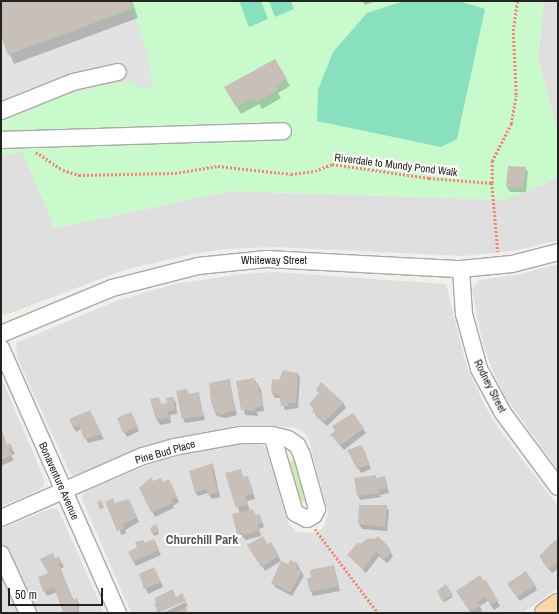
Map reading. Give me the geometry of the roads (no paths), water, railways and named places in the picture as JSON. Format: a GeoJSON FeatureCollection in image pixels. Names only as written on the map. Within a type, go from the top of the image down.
{"type":"FeatureCollection","features":[{"type":"Feature","properties":{"kind":"main road"},"geometry":{"type":"LineString","coordinates":[[545,613],[558,604]]}},
{"type":"Feature","properties":{"kind":"street"},"geometry":{"type":"LineString","coordinates":[[1,110],[73,82],[118,72]]}},
{"type":"Feature","properties":{"kind":"street"},"geometry":{"type":"LineString","coordinates":[[1,140],[283,131]]}},
{"type":"Feature","properties":{"kind":"street","name":"Whiteway Street"},"geometry":{"type":"LineString","coordinates":[[1,334],[112,288],[168,272],[226,262],[305,260],[461,270],[512,264],[558,252]]}},
{"type":"Feature","properties":{"kind":"street","name":"Rodney Street"},"geometry":{"type":"LineString","coordinates":[[461,270],[468,335],[482,375],[503,413],[558,487]]}},
{"type":"Feature","properties":{"kind":"street","name":"Bonaventure Avenue"},"geometry":{"type":"LineString","coordinates":[[1,348],[118,613]]}},
{"type":"Feature","properties":{"kind":"street","name":"Pine Bud Place"},"geometry":{"type":"LineString","coordinates":[[1,518],[144,456],[174,447],[240,435],[272,435],[288,439],[297,445],[302,455],[317,509],[314,515],[308,518],[295,513],[272,435]]}},
{"type":"Feature","properties":{"kind":"street"},"geometry":{"type":"LineString","coordinates":[[1,554],[28,613]]}},
{"type":"Feature","properties":{"kind":"district","name":"Churchill Park"},"geometry":{"type":"Point","coordinates":[202,540]}}]}
